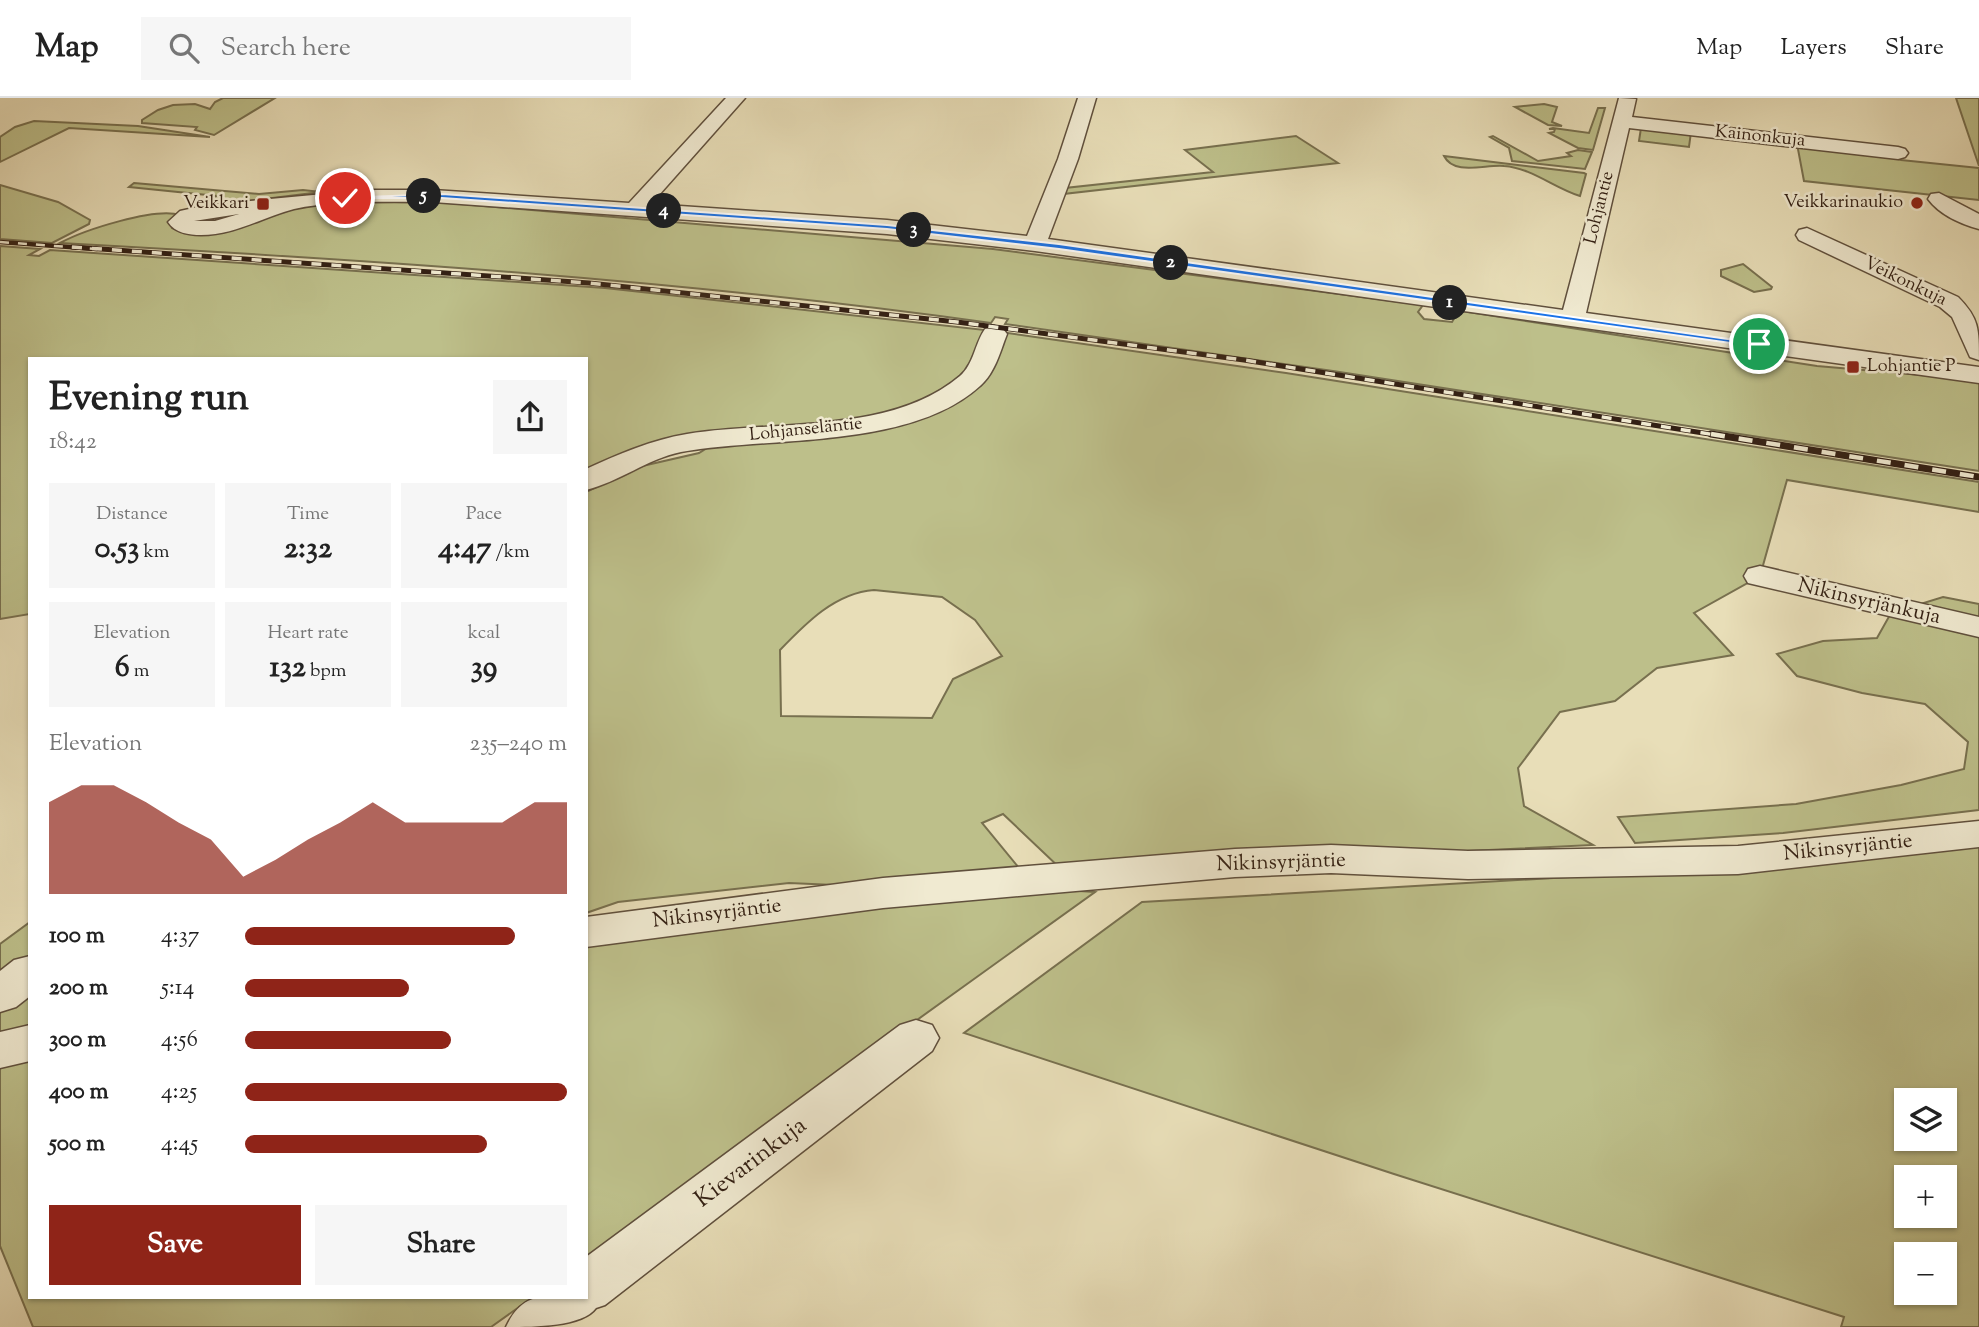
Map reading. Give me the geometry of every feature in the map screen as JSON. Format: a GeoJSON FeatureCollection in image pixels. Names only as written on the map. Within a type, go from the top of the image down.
{"type":"FeatureCollection","features":[{"type":"Feature","properties":{"kind":"street"},"geometry":{"type":"LineString","coordinates":[[635,209],[736,98]]}},
{"type":"Feature","properties":{"kind":"street"},"geometry":{"type":"LineString","coordinates":[[1035,244],[1068,159],[1087,98]]}},
{"type":"Feature","properties":{"kind":"street","name":"Lohjantie"},"geometry":{"type":"LineString","coordinates":[[1573,317],[1628,98]]}},
{"type":"Feature","properties":{"kind":"street","name":"Kainonkuja"},"geometry":{"type":"LineString","coordinates":[[1622,122],[1898,153]]}},
{"type":"Feature","properties":{"kind":"street"},"geometry":{"type":"LineString","coordinates":[[288,204],[367,196],[442,196],[887,227],[1035,244],[1979,375]]}},
{"type":"Feature","properties":{"kind":"street"},"geometry":{"type":"LineString","coordinates":[[1939,199],[1956,212],[1979,222]]}},
{"type":"Feature","properties":{"kind":"street","name":"Veikonkuja"},"geometry":{"type":"LineString","coordinates":[[1807,235],[1949,302],[1963,314],[1979,352]]}},
{"type":"Feature","properties":{"kind":"street","name":"Lohjanseläntie"},"geometry":{"type":"LineString","coordinates":[[588,480],[629,459],[689,442],[849,426],[915,410],[969,383],[978,372],[994,334]]}},
{"type":"Feature","properties":{"kind":"street","name":"Nikinsyrjänkuja"},"geometry":{"type":"LineString","coordinates":[[1760,576],[1979,627]]}},
{"type":"Feature","properties":{"kind":"street","name":"Nikinsyrjäntie"},"geometry":{"type":"LineString","coordinates":[[588,932],[883,893],[1235,863],[1331,859],[1468,865],[1738,860],[1979,834]]}},
{"type":"Feature","properties":{"kind":"street"},"geometry":{"type":"LineString","coordinates":[[0,995],[28,974]]}},
{"type":"Feature","properties":{"kind":"street","name":"Kievarinkuja"},"geometry":{"type":"LineString","coordinates":[[588,1286],[916,1038]]}},
{"type":"Feature","properties":{"kind":"street"},"geometry":{"type":"LineString","coordinates":[[0,1050],[28,1043]]}},
{"type":"Feature","properties":{"kind":"street"},"geometry":{"type":"LineString","coordinates":[[534,1327],[571,1299]]}},
{"type":"Feature","properties":{"kind":"green space"},"geometry":{"type":"Polygon","coordinates":[[[223,98],[275,98],[214,135],[195,130],[197,127],[142,123],[142,120],[158,110],[173,105],[195,104],[210,109],[215,102],[223,98]]]}},
{"type":"Feature","properties":{"kind":"green space"},"geometry":{"type":"Polygon","coordinates":[[[1956,98],[1979,98],[1979,166],[1956,98]]]}},
{"type":"Feature","properties":{"kind":"green space"},"geometry":{"type":"Polygon","coordinates":[[[1544,104],[1557,107],[1552,122],[1562,126],[1548,125],[1515,107],[1544,104]]]}},
{"type":"Feature","properties":{"kind":"green space"},"geometry":{"type":"Polygon","coordinates":[[[1598,108],[1605,108],[1593,150],[1578,148],[1549,133],[1554,132],[1555,129],[1549,129],[1553,128],[1589,133],[1598,108]]]}},
{"type":"Feature","properties":{"kind":"green space"},"geometry":{"type":"Polygon","coordinates":[[[34,121],[138,126],[210,137],[69,128],[0,162],[0,137],[15,127],[34,121]]]}},
{"type":"Feature","properties":{"kind":"green space"},"geometry":{"type":"Polygon","coordinates":[[[1641,128],[1691,132],[1689,147],[1639,141],[1641,128]]]}},
{"type":"Feature","properties":{"kind":"green space"},"geometry":{"type":"Polygon","coordinates":[[[1296,136],[1338,163],[1063,194],[1065,188],[1213,172],[1185,150],[1296,136]]]}},
{"type":"Feature","properties":{"kind":"green space"},"geometry":{"type":"Polygon","coordinates":[[[1493,136],[1538,161],[1571,156],[1567,153],[1578,150],[1592,152],[1585,169],[1512,161],[1509,148],[1490,137],[1493,136]]]}},
{"type":"Feature","properties":{"kind":"green space"},"geometry":{"type":"Polygon","coordinates":[[[1797,144],[1877,152],[1901,160],[1979,168],[1979,200],[1804,181],[1797,144]]]}},
{"type":"Feature","properties":{"kind":"green space"},"geometry":{"type":"Polygon","coordinates":[[[1444,156],[1586,174],[1580,196],[1524,170],[1504,166],[1455,166],[1444,156]]]}},
{"type":"Feature","properties":{"kind":"green space"},"geometry":{"type":"Polygon","coordinates":[[[134,183],[259,194],[303,190],[321,192],[200,207],[217,196],[129,187],[134,183]]]}},
{"type":"Feature","properties":{"kind":"green space"},"geometry":{"type":"Polygon","coordinates":[[[0,185],[58,202],[90,220],[89,224],[52,243],[0,239],[0,185]]]}},
{"type":"Feature","properties":{"kind":"green space"},"geometry":{"type":"Polygon","coordinates":[[[401,199],[993,249],[1423,305],[1418,312],[1424,319],[1452,322],[1455,317],[1453,313],[1436,307],[1817,366],[1979,380],[1979,471],[1333,371],[1005,324],[1008,319],[995,317],[991,323],[759,295],[527,273],[60,243],[102,226],[154,214],[180,215],[170,222],[172,228],[179,231],[296,207],[401,199]]]}},
{"type":"Feature","properties":{"kind":"green space"},"geometry":{"type":"Polygon","coordinates":[[[0,246],[40,249],[29,255],[39,256],[50,250],[605,288],[985,330],[962,380],[906,408],[873,417],[762,431],[588,474],[588,357],[28,357],[28,614],[0,619],[0,246]]]}},
{"type":"Feature","properties":{"kind":"green space"},"geometry":{"type":"Polygon","coordinates":[[[1743,264],[1772,287],[1771,289],[1754,292],[1721,276],[1721,270],[1743,264]]]}},
{"type":"Feature","properties":{"kind":"green space"},"geometry":{"type":"Polygon","coordinates":[[[1001,332],[1286,373],[1979,482],[1979,512],[1787,480],[1760,576],[1694,613],[1733,655],[1657,668],[1615,701],[1560,712],[1518,768],[1524,806],[1593,845],[1062,870],[1003,814],[982,823],[1024,874],[858,886],[789,883],[618,902],[588,912],[588,491],[638,467],[699,453],[715,443],[943,404],[1001,332]],[[874,590],[860,592],[834,603],[780,650],[781,716],[932,718],[953,679],[1002,656],[975,620],[942,597],[874,590]]]}},
{"type":"Feature","properties":{"kind":"green space"},"geometry":{"type":"Polygon","coordinates":[[[1943,597],[1979,604],[1979,810],[1783,833],[1635,843],[1618,817],[1796,804],[1901,785],[1964,769],[1968,742],[1925,704],[1862,693],[1797,676],[1777,654],[1823,641],[1877,638],[1891,613],[1943,597]]]}},
{"type":"Feature","properties":{"kind":"green space"},"geometry":{"type":"Polygon","coordinates":[[[1979,844],[1979,1327],[1841,1327],[1844,1317],[1394,1174],[964,1033],[1142,902],[1811,863],[1979,844]]]}},
{"type":"Feature","properties":{"kind":"green space"},"geometry":{"type":"Polygon","coordinates":[[[1032,888],[1095,892],[588,1257],[588,940],[1032,888]]]}},
{"type":"Feature","properties":{"kind":"green space"},"geometry":{"type":"Polygon","coordinates":[[[28,923],[28,962],[0,984],[0,944],[28,923]]]}},
{"type":"Feature","properties":{"kind":"green space"},"geometry":{"type":"Polygon","coordinates":[[[28,987],[28,1031],[0,1037],[0,1008],[28,987]]]}},
{"type":"Feature","properties":{"kind":"green space"},"geometry":{"type":"Polygon","coordinates":[[[28,1053],[28,1299],[530,1299],[491,1327],[33,1327],[0,1246],[0,1060],[28,1053]]]}},
{"type":"Feature","properties":{"kind":"railway"},"geometry":{"type":"LineString","coordinates":[[0,242],[97,249]]}},
{"type":"Feature","properties":{"kind":"railway"},"geometry":{"type":"LineString","coordinates":[[72,247],[589,283],[957,322],[1244,360],[1722,436]]}},
{"type":"Feature","properties":{"kind":"railway"},"geometry":{"type":"LineString","coordinates":[[1711,434],[1979,477]]}},
{"type":"Feature","properties":{"kind":"place","name":"Veikkarinaukio"},"geometry":{"type":"Point","coordinates":[1917,203]}},
{"type":"Feature","properties":{"kind":"place","name":"Veikkari"},"geometry":{"type":"Point","coordinates":[263,204]}},
{"type":"Feature","properties":{"kind":"place","name":"Lohjantie P"},"geometry":{"type":"Point","coordinates":[1853,367]}},
{"type":"Feature","properties":{"kind":"route"},"geometry":{"type":"LineString","coordinates":[[345,198],[442,196],[887,227],[1059,247],[1759,344]]}}]}
